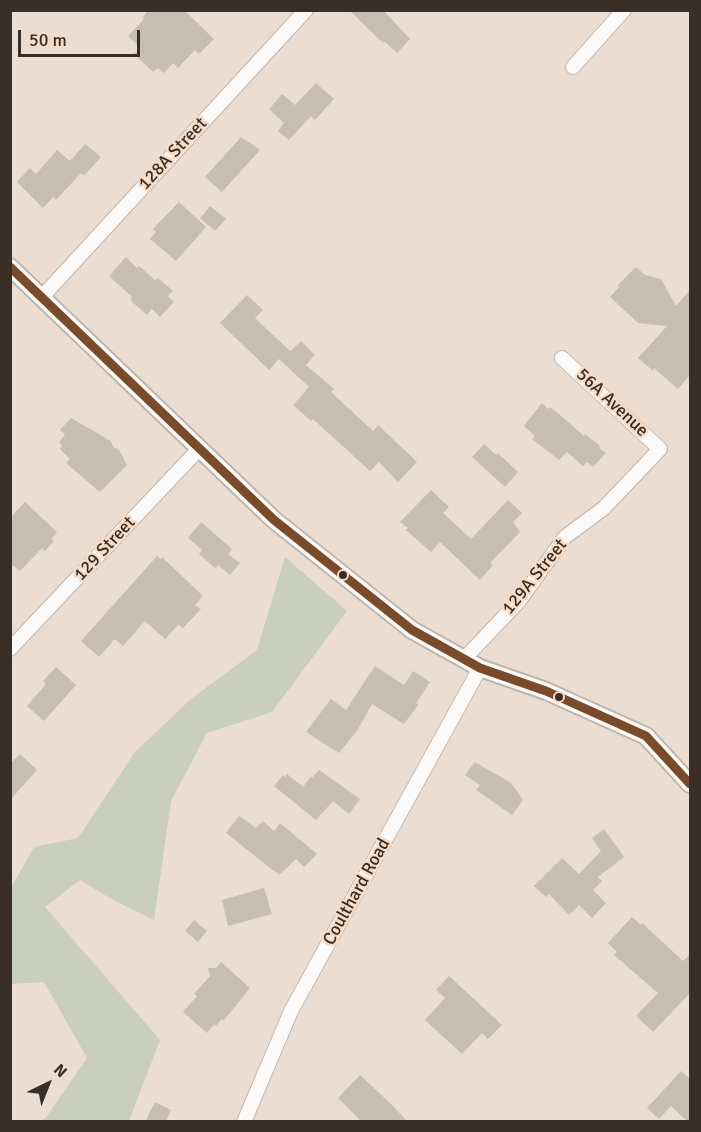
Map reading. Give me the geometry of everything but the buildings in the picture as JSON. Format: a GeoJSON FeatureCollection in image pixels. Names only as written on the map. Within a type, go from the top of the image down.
{"type":"FeatureCollection","features":[{"type":"Feature","properties":{"kind":"street","name":"128A Street"},"geometry":{"type":"LineString","coordinates":[[41,298],[306,10]]}},
{"type":"Feature","properties":{"kind":"street"},"geometry":{"type":"LineString","coordinates":[[573,67],[624,10]]}},
{"type":"Feature","properties":{"kind":"street"},"geometry":{"type":"LineString","coordinates":[[10,267],[274,520],[412,630],[480,668],[546,691],[646,736],[690,784]]}},
{"type":"Feature","properties":{"kind":"street","name":"56A Avenue"},"geometry":{"type":"LineString","coordinates":[[562,358],[660,449]]}},
{"type":"Feature","properties":{"kind":"street","name":"129 Street"},"geometry":{"type":"LineString","coordinates":[[10,649],[199,449]]}},
{"type":"Feature","properties":{"kind":"street","name":"129A Street"},"geometry":{"type":"LineString","coordinates":[[465,658],[519,600],[565,537],[604,508],[660,449]]}},
{"type":"Feature","properties":{"kind":"street","name":"Coulthard Road"},"geometry":{"type":"LineString","coordinates":[[244,1122],[291,1011],[480,668]]}},
{"type":"Feature","properties":{"kind":"green space"},"geometry":{"type":"Polygon","coordinates":[[[285,557],[347,611],[272,712],[207,733],[171,801],[154,920],[113,900],[80,880],[45,907],[160,1040],[129,1121],[41,1121],[47,1116],[87,1058],[44,982],[11,984],[11,888],[34,847],[78,838],[135,752],[191,699],[257,650],[285,557]]]}},
{"type":"Feature","properties":{"kind":"transit line"},"geometry":{"type":"LineString","coordinates":[[10,267],[274,520],[412,630],[480,668],[546,691],[646,736],[690,784]]}}]}
